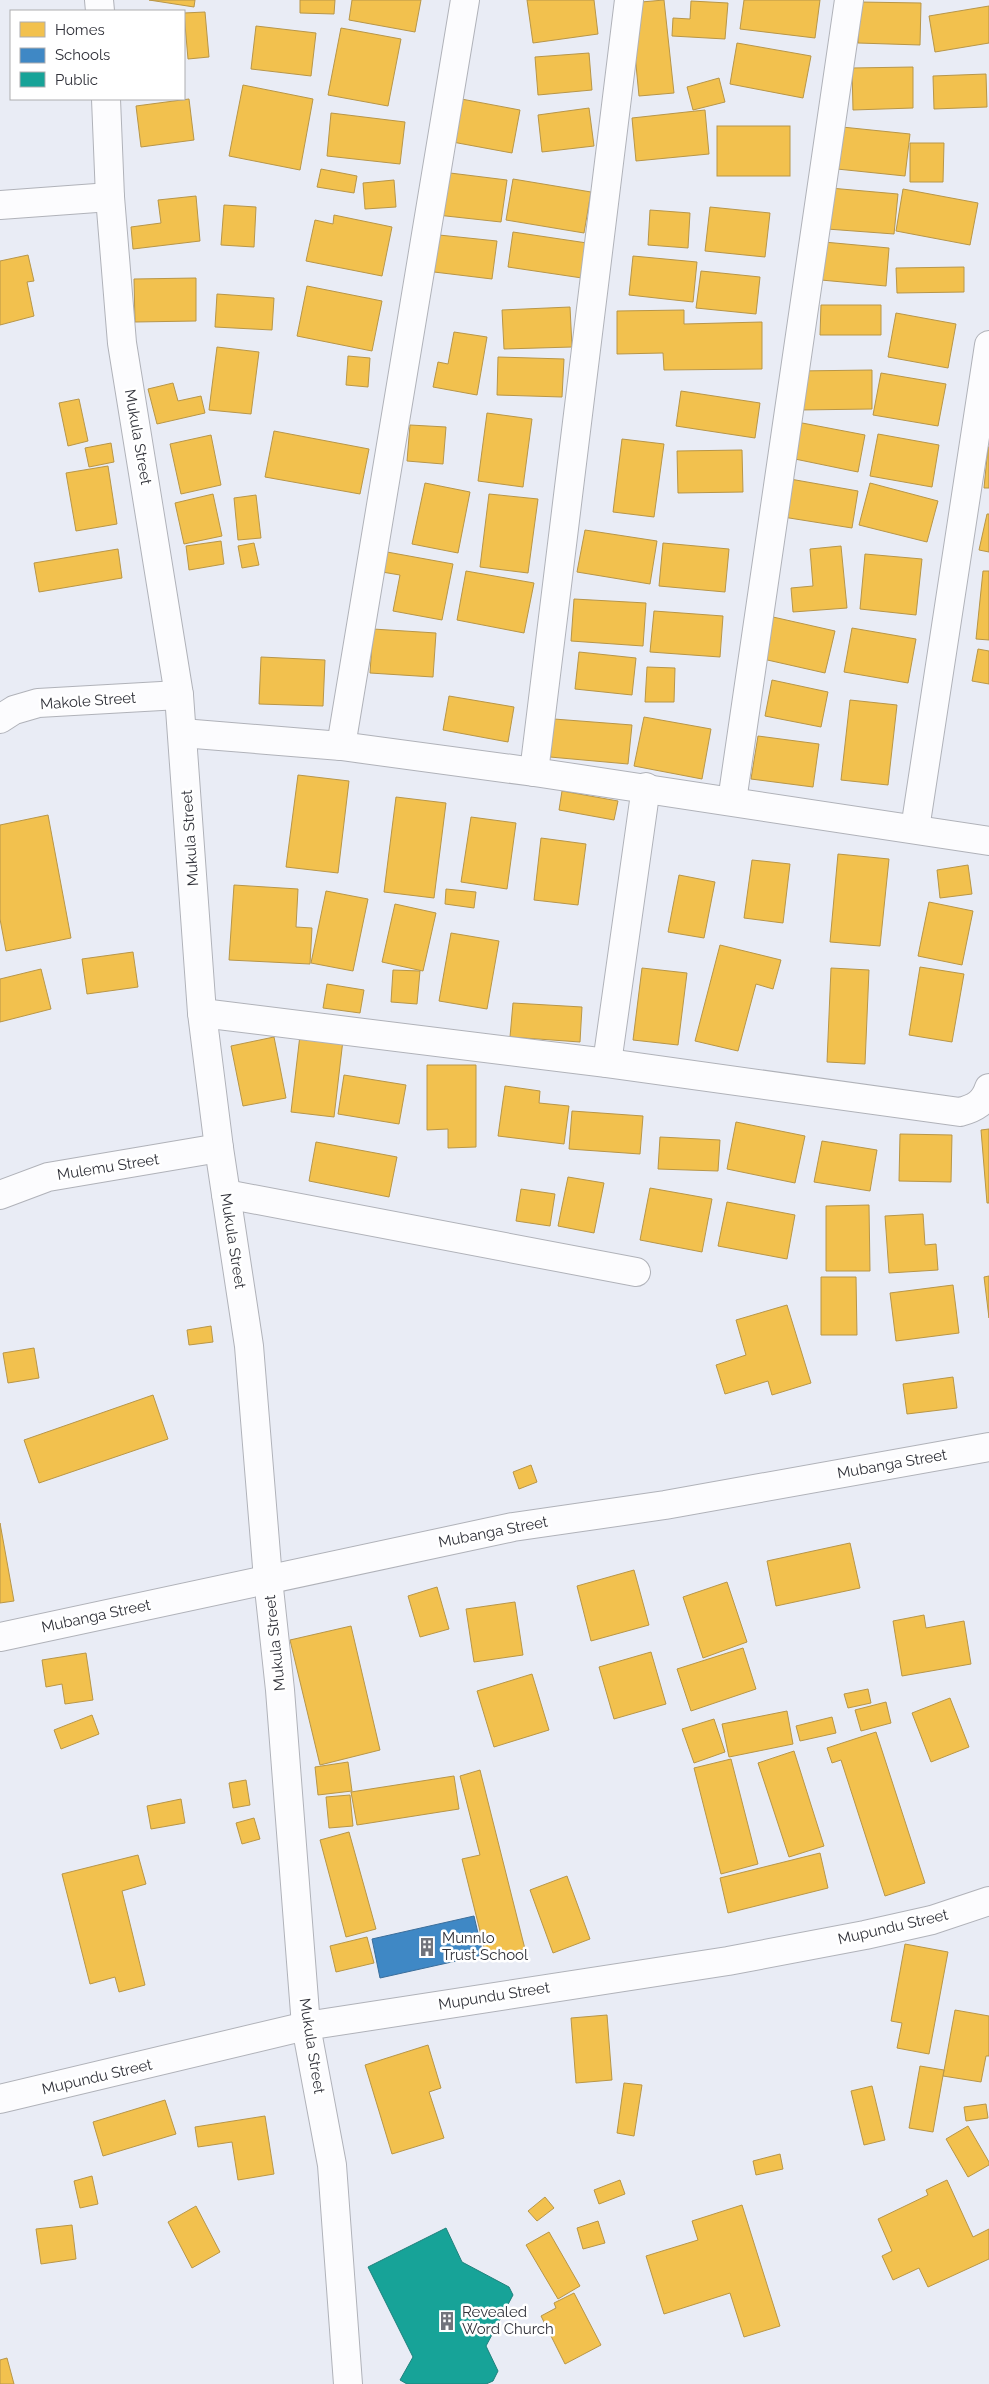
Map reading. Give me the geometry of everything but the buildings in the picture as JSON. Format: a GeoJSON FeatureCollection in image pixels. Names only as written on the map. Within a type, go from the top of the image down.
{"type":"FeatureCollection","features":[{"type":"Feature","properties":{"kind":"street"},"geometry":{"type":"LineString","coordinates":[[341,746],[465,0]]}},
{"type":"Feature","properties":{"kind":"street"},"geometry":{"type":"LineString","coordinates":[[534,772],[629,0]]}},
{"type":"Feature","properties":{"kind":"street"},"geometry":{"type":"LineString","coordinates":[[732,801],[849,0]]}},
{"type":"Feature","properties":{"kind":"street","name":"Mukula Street"},"geometry":{"type":"LineString","coordinates":[[106,100],[110,197],[122,343],[179,695],[202,1013],[219,1148],[249,1346],[268,1579],[280,1690],[306,2026],[332,2165],[348,2384]]}},
{"type":"Feature","properties":{"kind":"street"},"geometry":{"type":"LineString","coordinates":[[0,206],[110,197]]}},
{"type":"Feature","properties":{"kind":"street"},"geometry":{"type":"LineString","coordinates":[[915,830],[989,345]]}},
{"type":"Feature","properties":{"kind":"street","name":"Makole Street"},"geometry":{"type":"LineString","coordinates":[[0,719],[14,710],[38,703],[179,695]]}},
{"type":"Feature","properties":{"kind":"street"},"geometry":{"type":"LineString","coordinates":[[182,733],[341,746],[646,787],[989,841]]}},
{"type":"Feature","properties":{"kind":"street"},"geometry":{"type":"LineString","coordinates":[[607,1063],[646,787]]}},
{"type":"Feature","properties":{"kind":"street"},"geometry":{"type":"LineString","coordinates":[[202,1013],[607,1063],[960,1112],[976,1107],[986,1096],[989,1088]]}},
{"type":"Feature","properties":{"kind":"street","name":"Mulemu Street"},"geometry":{"type":"LineString","coordinates":[[0,1195],[48,1177],[219,1148]]}},
{"type":"Feature","properties":{"kind":"street"},"geometry":{"type":"LineString","coordinates":[[226,1194],[636,1272]]}},
{"type":"Feature","properties":{"kind":"street","name":"Mubanga Street"},"geometry":{"type":"LineString","coordinates":[[0,1637],[513,1526],[665,1505],[989,1447]]}},
{"type":"Feature","properties":{"kind":"street","name":"Mupundu Street"},"geometry":{"type":"LineString","coordinates":[[0,2099],[306,2026],[728,1962],[932,1920],[989,1901]]}},
{"type":"Feature","properties":{"kind":"place","name":"Munnlo Trust School"},"geometry":{"type":"Point","coordinates":[427,1947]}},
{"type":"Feature","properties":{"kind":"place","name":"Revealed Word Church"},"geometry":{"type":"Point","coordinates":[447,2321]}}]}
